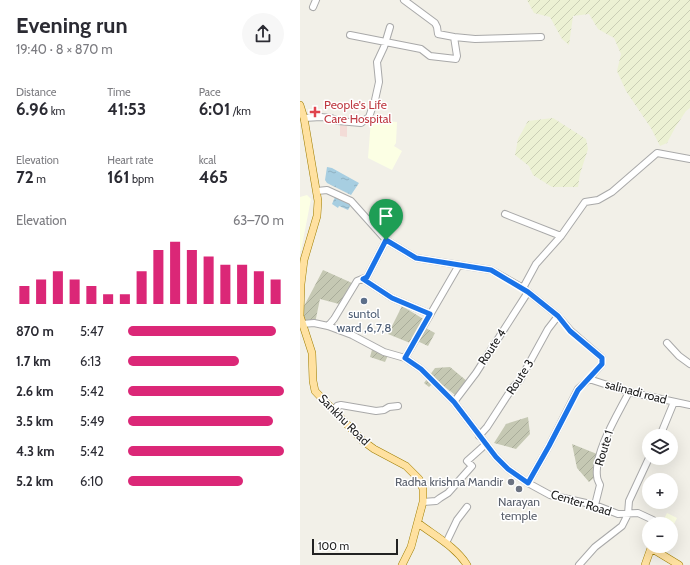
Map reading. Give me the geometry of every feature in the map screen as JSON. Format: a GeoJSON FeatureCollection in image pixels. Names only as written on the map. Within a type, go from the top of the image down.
{"type":"FeatureCollection","features":[{"type":"Feature","properties":{"kind":"main road"},"geometry":{"type":"LineString","coordinates":[[300,105],[304,118],[317,191]]}},
{"type":"Feature","properties":{"kind":"main road","name":"Sankhu Road"},"geometry":{"type":"LineString","coordinates":[[317,191],[317,216],[304,260],[301,278],[300,316],[312,353],[312,381],[315,391],[363,441],[374,449],[406,466],[415,473],[419,479],[423,489],[423,502],[411,547],[402,565]]}},
{"type":"Feature","properties":{"kind":"main road"},"geometry":{"type":"LineString","coordinates":[[418,524],[446,543],[467,565]]}},
{"type":"Feature","properties":{"kind":"main road"},"geometry":{"type":"LineString","coordinates":[[646,565],[649,553]]}},
{"type":"Feature","properties":{"kind":"main road"},"geometry":{"type":"LineString","coordinates":[[660,553],[679,565]]}},
{"type":"Feature","properties":{"kind":"street"},"geometry":{"type":"LineString","coordinates":[[313,7],[316,0]]}},
{"type":"Feature","properties":{"kind":"street"},"geometry":{"type":"LineString","coordinates":[[404,0],[435,23],[438,34],[475,39],[541,37]]}},
{"type":"Feature","properties":{"kind":"street"},"geometry":{"type":"LineString","coordinates":[[304,118],[321,117],[331,118],[338,121],[361,123],[369,117],[379,82],[377,62],[390,27]]}},
{"type":"Feature","properties":{"kind":"street"},"geometry":{"type":"LineString","coordinates":[[350,35],[421,49],[430,56],[456,59],[457,56],[454,37]]}},
{"type":"Feature","properties":{"kind":"street","name":"Route 4"},"geometry":{"type":"LineString","coordinates":[[454,402],[476,373],[525,290],[536,264],[561,236],[585,202],[598,200],[612,192],[657,153],[690,159]]}},
{"type":"Feature","properties":{"kind":"street","name":"salinadi road"},"geometry":{"type":"LineString","coordinates":[[317,191],[327,190],[351,201],[386,240],[416,258],[491,270],[525,290],[558,316],[570,331],[602,358],[602,364],[589,379],[629,392],[690,405]]}},
{"type":"Feature","properties":{"kind":"street"},"geometry":{"type":"LineString","coordinates":[[505,214],[561,236]]}},
{"type":"Feature","properties":{"kind":"street"},"geometry":{"type":"LineString","coordinates":[[328,326],[334,319],[357,281],[367,277],[386,240]]}},
{"type":"Feature","properties":{"kind":"street"},"geometry":{"type":"LineString","coordinates":[[405,358],[459,265]]}},
{"type":"Feature","properties":{"kind":"street"},"geometry":{"type":"LineString","coordinates":[[363,279],[392,298],[430,314]]}},
{"type":"Feature","properties":{"kind":"street","name":"Route 3"},"geometry":{"type":"LineString","coordinates":[[479,436],[520,380],[548,329],[558,316]]}},
{"type":"Feature","properties":{"kind":"street","name":"Center Road"},"geometry":{"type":"LineString","coordinates":[[302,324],[314,323],[328,326],[352,335],[384,352],[405,358],[421,369],[454,402],[496,457],[508,469],[528,483],[556,497],[595,506],[618,514],[635,512],[647,517]]}},
{"type":"Feature","properties":{"kind":"street"},"geometry":{"type":"LineString","coordinates":[[667,343],[679,356],[690,364]]}},
{"type":"Feature","properties":{"kind":"street"},"geometry":{"type":"LineString","coordinates":[[528,483],[578,390],[589,379]]}},
{"type":"Feature","properties":{"kind":"street","name":"Route 1"},"geometry":{"type":"LineString","coordinates":[[595,506],[600,485],[597,480],[597,474],[600,455],[609,427],[629,392]]}},
{"type":"Feature","properties":{"kind":"street"},"geometry":{"type":"LineString","coordinates":[[663,429],[674,402]]}},
{"type":"Feature","properties":{"kind":"street"},"geometry":{"type":"LineString","coordinates":[[333,410],[337,406],[341,405],[376,412],[389,407],[398,406]]}},
{"type":"Feature","properties":{"kind":"street"},"geometry":{"type":"LineString","coordinates":[[423,502],[436,501],[448,493],[472,466],[467,461],[486,444]]}},
{"type":"Feature","properties":{"kind":"street"},"geometry":{"type":"LineString","coordinates":[[579,565],[595,547],[622,526],[628,514],[629,501],[646,465]]}},
{"type":"Feature","properties":{"kind":"street"},"geometry":{"type":"LineString","coordinates":[[446,543],[457,520],[467,507]]}},
{"type":"Feature","properties":{"kind":"shaded area"},"geometry":{"type":"Polygon","coordinates":[[[527,0],[690,0],[690,108],[686,111],[676,126],[667,143],[660,146],[651,128],[626,91],[617,71],[621,54],[614,38],[598,29],[589,14],[573,16],[569,45],[562,39],[550,17],[534,13],[527,0]]]}},
{"type":"Feature","properties":{"kind":"shaded area"},"geometry":{"type":"Polygon","coordinates":[[[553,118],[586,139],[588,149],[580,174],[578,187],[552,187],[533,175],[529,166],[515,155],[518,139],[528,121],[553,118]]]}},
{"type":"Feature","properties":{"kind":"shaded area"},"geometry":{"type":"Polygon","coordinates":[[[371,120],[397,122],[396,143],[394,146],[402,151],[392,170],[368,158],[371,120]]]}},
{"type":"Feature","properties":{"kind":"shaded area"},"geometry":{"type":"Polygon","coordinates":[[[340,125],[347,126],[347,137],[340,136],[340,125]]]}},
{"type":"Feature","properties":{"kind":"shaded area"},"geometry":{"type":"Polygon","coordinates":[[[307,195],[311,199],[300,251],[300,197],[307,195]]]}},
{"type":"Feature","properties":{"kind":"shaded area"},"geometry":{"type":"Polygon","coordinates":[[[323,270],[352,283],[339,304],[320,299],[315,323],[304,322],[303,308],[323,270]]]}},
{"type":"Feature","properties":{"kind":"shaded area"},"geometry":{"type":"Polygon","coordinates":[[[402,306],[425,320],[422,326],[435,333],[428,346],[413,339],[410,343],[388,334],[402,306]]]}},
{"type":"Feature","properties":{"kind":"shaded area"},"geometry":{"type":"Polygon","coordinates":[[[373,346],[390,351],[385,362],[370,357],[373,346]]]}},
{"type":"Feature","properties":{"kind":"shaded area"},"geometry":{"type":"Polygon","coordinates":[[[450,367],[468,382],[455,395],[436,380],[429,387],[424,383],[435,368],[450,367]]]}},
{"type":"Feature","properties":{"kind":"shaded area"},"geometry":{"type":"Polygon","coordinates":[[[528,417],[530,434],[516,449],[494,443],[506,424],[528,417]]]}},
{"type":"Feature","properties":{"kind":"shaded area"},"geometry":{"type":"Polygon","coordinates":[[[572,444],[597,454],[593,466],[595,477],[589,482],[577,468],[572,444]]]}},
{"type":"Feature","properties":{"kind":"shaded area"},"geometry":{"type":"Polygon","coordinates":[[[667,513],[675,517],[665,517],[667,513]]]}},
{"type":"Feature","properties":{"kind":"water"},"geometry":{"type":"Polygon","coordinates":[[[327,167],[332,168],[359,183],[351,195],[327,183],[325,180],[327,167]]]}},
{"type":"Feature","properties":{"kind":"water"},"geometry":{"type":"Polygon","coordinates":[[[335,197],[351,205],[348,210],[339,206],[338,208],[332,204],[335,197]]]}},
{"type":"Feature","properties":{"kind":"place","name":"People's Life Care Hospital"},"geometry":{"type":"Point","coordinates":[315,112]}},
{"type":"Feature","properties":{"kind":"place","name":"suntol ward ,6,7,8"},"geometry":{"type":"Point","coordinates":[364,301]}},
{"type":"Feature","properties":{"kind":"place","name":"Radha krishna Mandir"},"geometry":{"type":"Point","coordinates":[511,482]}},
{"type":"Feature","properties":{"kind":"place","name":"Narayan temple"},"geometry":{"type":"Point","coordinates":[519,489]}},
{"type":"Feature","properties":{"kind":"route"},"geometry":{"type":"LineString","coordinates":[[386,240],[416,258],[491,270],[523,288],[558,316],[570,331],[602,358],[602,364],[578,390],[528,483],[508,469],[496,457],[454,402],[421,369],[405,358],[430,314],[392,298],[363,279],[367,277],[375,264],[386,240]]}}]}
